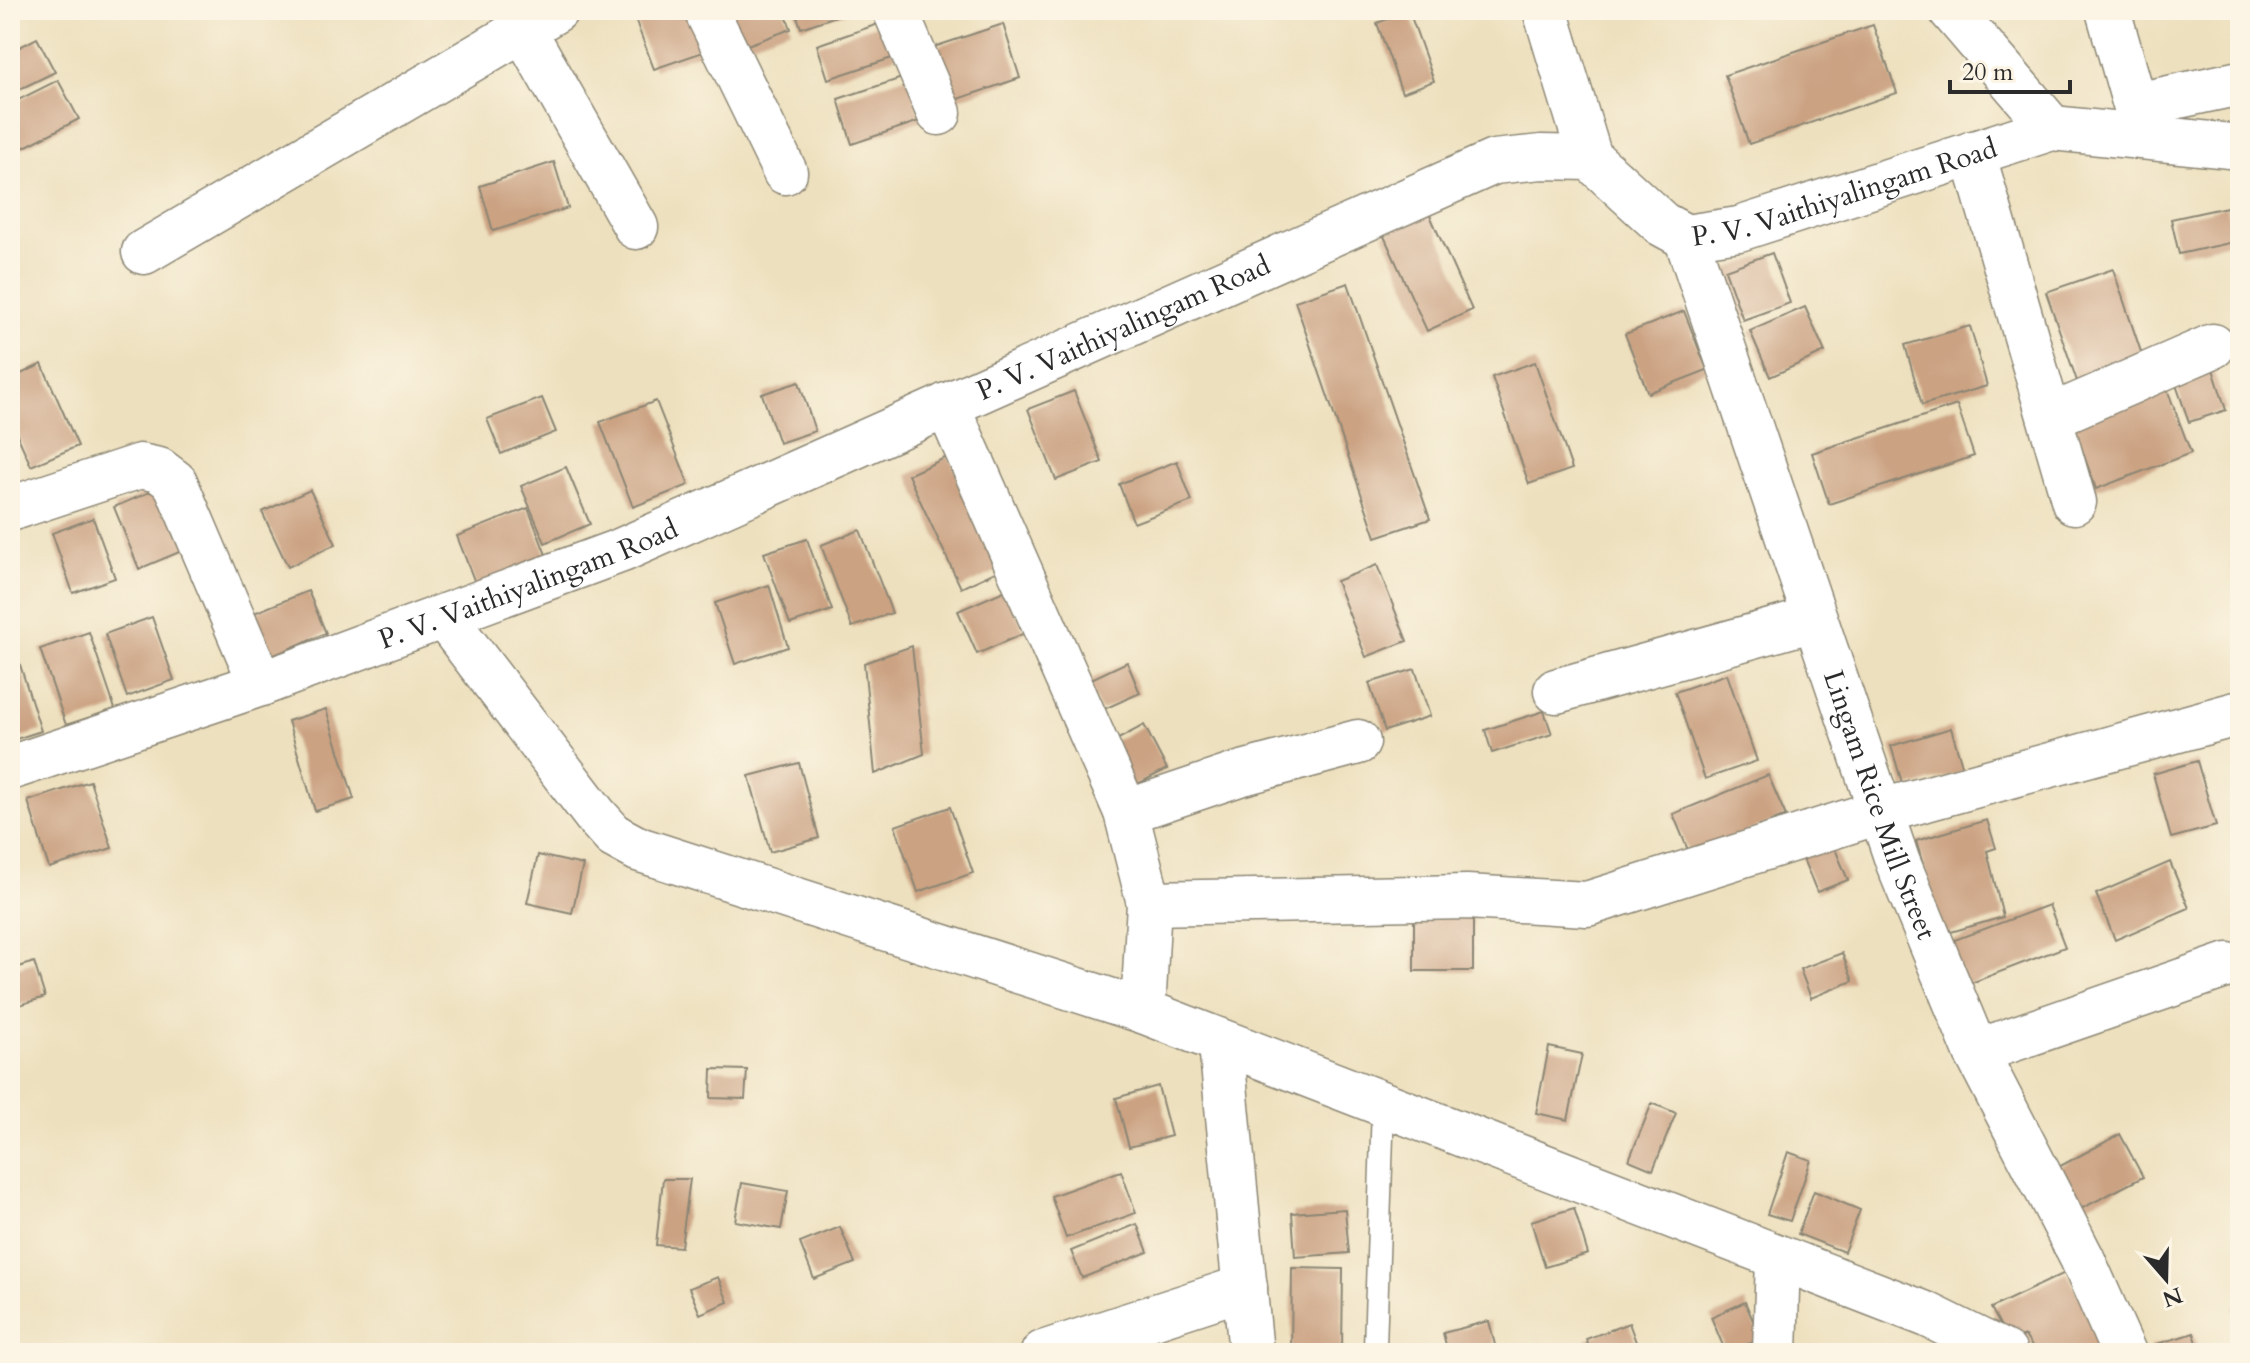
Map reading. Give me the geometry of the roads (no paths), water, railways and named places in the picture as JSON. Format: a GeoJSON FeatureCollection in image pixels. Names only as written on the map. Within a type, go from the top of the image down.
{"type":"FeatureCollection","features":[{"type":"Feature","properties":{"kind":"street"},"geometry":{"type":"LineString","coordinates":[[706,10],[785,172]]}},
{"type":"Feature","properties":{"kind":"street"},"geometry":{"type":"LineString","coordinates":[[895,10],[939,113]]}},
{"type":"Feature","properties":{"kind":"street"},"geometry":{"type":"LineString","coordinates":[[1545,10],[1590,158]]}},
{"type":"Feature","properties":{"kind":"street"},"geometry":{"type":"LineString","coordinates":[[1951,10],[2052,128]]}},
{"type":"Feature","properties":{"kind":"street"},"geometry":{"type":"LineString","coordinates":[[2108,10],[2140,121],[2240,83]]}},
{"type":"Feature","properties":{"kind":"street"},"geometry":{"type":"LineString","coordinates":[[144,252],[540,19],[636,227]]}},
{"type":"Feature","properties":{"kind":"street","name":"P. V. Vaithiyalingam Road"},"geometry":{"type":"LineString","coordinates":[[10,768],[261,684],[622,550],[1494,162],[1541,157],[1590,158],[1662,224],[1686,237],[1739,229],[2052,128],[2140,121],[2240,147]]}},
{"type":"Feature","properties":{"kind":"street"},"geometry":{"type":"LineString","coordinates":[[1973,153],[2074,502]]}},
{"type":"Feature","properties":{"kind":"street","name":"Lingam Rice Mill Street"},"geometry":{"type":"LineString","coordinates":[[1686,237],[1898,863],[1976,1052],[2082,1258],[2124,1353]]}},
{"type":"Feature","properties":{"kind":"street"},"geometry":{"type":"LineString","coordinates":[[2050,417],[2213,346]]}},
{"type":"Feature","properties":{"kind":"street"},"geometry":{"type":"LineString","coordinates":[[947,405],[1126,812],[1149,903],[1143,1011]]}},
{"type":"Feature","properties":{"kind":"street"},"geometry":{"type":"LineString","coordinates":[[10,509],[140,466],[167,475],[175,482],[261,684]]}},
{"type":"Feature","properties":{"kind":"street"},"geometry":{"type":"LineString","coordinates":[[444,617],[595,815],[614,836],[626,843],[1143,1011],[1221,1044],[1778,1258],[1933,1334],[2005,1353]]}},
{"type":"Feature","properties":{"kind":"street"},"geometry":{"type":"LineString","coordinates":[[1556,691],[1814,619]]}},
{"type":"Feature","properties":{"kind":"street"},"geometry":{"type":"LineString","coordinates":[[1149,903],[1467,897],[1587,904],[1882,811],[2240,713]]}},
{"type":"Feature","properties":{"kind":"street"},"geometry":{"type":"LineString","coordinates":[[1126,812],[1239,774],[1358,742]]}},
{"type":"Feature","properties":{"kind":"street"},"geometry":{"type":"LineString","coordinates":[[1976,1052],[2228,965]]}},
{"type":"Feature","properties":{"kind":"street"},"geometry":{"type":"LineString","coordinates":[[1221,1044],[1251,1353]]}},
{"type":"Feature","properties":{"kind":"street"},"geometry":{"type":"LineString","coordinates":[[1775,1353],[1778,1258]]}},
{"type":"Feature","properties":{"kind":"street"},"geometry":{"type":"LineString","coordinates":[[1043,1353],[1245,1287]]}},
{"type":"Feature","properties":{"kind":"lane"},"geometry":{"type":"LineString","coordinates":[[1379,1353],[1375,1347],[1383,1106]]}}]}
